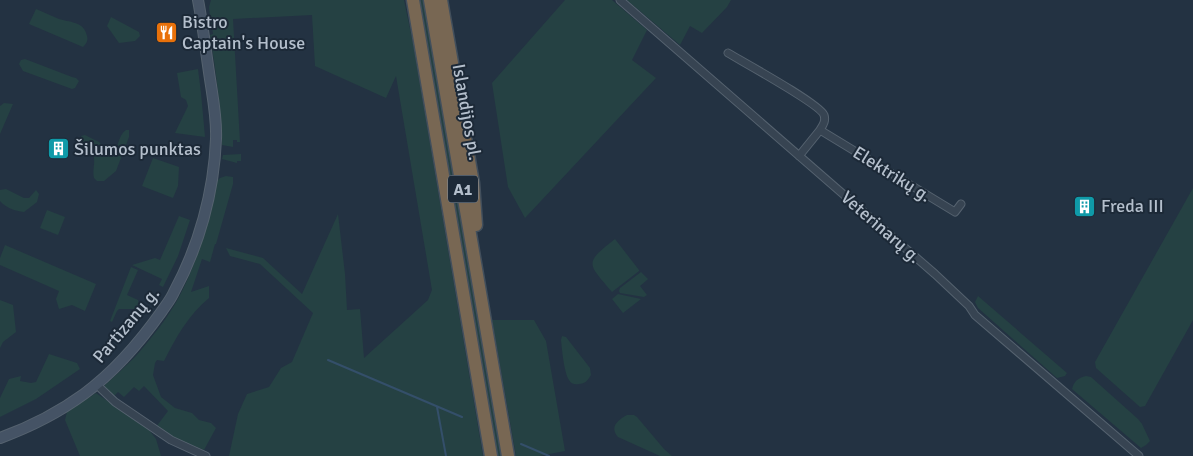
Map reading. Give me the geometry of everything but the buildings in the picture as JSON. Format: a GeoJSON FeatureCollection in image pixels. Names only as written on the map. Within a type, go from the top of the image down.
{"type":"FeatureCollection","features":[{"type":"Feature","properties":{"kind":"highway","name":"Islandijos pl."},"geometry":{"type":"LineString","coordinates":[[413,0],[491,456]]}},
{"type":"Feature","properties":{"kind":"highway","name":"Islandijos pl."},"geometry":{"type":"LineString","coordinates":[[430,0],[508,456]]}},
{"type":"Feature","properties":{"kind":"highway"},"geometry":{"type":"LineString","coordinates":[[442,0],[473,183],[482,304]]}},
{"type":"Feature","properties":{"kind":"street","name":"Partizanų g."},"geometry":{"type":"LineString","coordinates":[[0,438],[48,417],[96,384],[113,369],[153,324],[174,294],[188,264],[204,218],[213,171],[216,129],[213,96],[198,0]]}},
{"type":"Feature","properties":{"kind":"street","name":"Veterinarų g."},"geometry":{"type":"LineString","coordinates":[[620,0],[935,274],[976,315],[1139,456]]}},
{"type":"Feature","properties":{"kind":"street"},"geometry":{"type":"LineString","coordinates":[[728,54],[820,108],[824,115],[824,123],[799,156]]}},
{"type":"Feature","properties":{"kind":"street","name":"Elektrikų g."},"geometry":{"type":"LineString","coordinates":[[820,130],[955,212],[961,204]]}},
{"type":"Feature","properties":{"kind":"street"},"geometry":{"type":"LineString","coordinates":[[96,384],[115,402],[171,440],[206,456]]}},
{"type":"Feature","properties":{"kind":"green space"},"geometry":{"type":"Polygon","coordinates":[[[211,0],[404,0],[413,43],[483,456],[229,456],[238,414],[247,394],[269,387],[281,368],[292,362],[313,313],[260,264],[230,256],[226,248],[263,258],[302,294],[338,214],[347,310],[360,309],[364,358],[428,300],[432,290],[396,76],[386,98],[315,66],[312,15],[233,19],[240,142],[233,140],[233,147],[222,145],[221,117],[210,35],[213,34],[208,18],[210,17],[209,7],[211,0]]]}},
{"type":"Feature","properties":{"kind":"green space"},"geometry":{"type":"Polygon","coordinates":[[[419,0],[425,0],[503,456],[496,456],[419,0]]]}},
{"type":"Feature","properties":{"kind":"green space"},"geometry":{"type":"Polygon","coordinates":[[[565,0],[612,0],[647,30],[632,60],[656,78],[525,218],[508,187],[492,83],[565,0]]]}},
{"type":"Feature","properties":{"kind":"green space"},"geometry":{"type":"Polygon","coordinates":[[[627,0],[731,0],[727,7],[702,33],[690,26],[680,45],[627,0]]]}},
{"type":"Feature","properties":{"kind":"green space"},"geometry":{"type":"Polygon","coordinates":[[[36,9],[82,27],[87,38],[86,44],[83,47],[29,24],[36,9]]]}},
{"type":"Feature","properties":{"kind":"green space"},"geometry":{"type":"Polygon","coordinates":[[[111,17],[139,32],[140,36],[135,41],[119,43],[107,26],[111,17]]]}},
{"type":"Feature","properties":{"kind":"green space"},"geometry":{"type":"Polygon","coordinates":[[[25,59],[76,78],[79,81],[75,88],[72,89],[23,71],[19,64],[21,60],[25,59]]]}},
{"type":"Feature","properties":{"kind":"green space"},"geometry":{"type":"Polygon","coordinates":[[[198,69],[205,137],[175,133],[188,106],[186,100],[181,97],[177,73],[198,69]]]}},
{"type":"Feature","properties":{"kind":"green space"},"geometry":{"type":"Polygon","coordinates":[[[4,103],[13,104],[0,134],[0,106],[4,103]]]}},
{"type":"Feature","properties":{"kind":"green space"},"geometry":{"type":"Polygon","coordinates":[[[126,130],[129,130],[129,137],[116,171],[104,181],[97,181],[94,178],[93,154],[81,149],[81,136],[85,135],[99,142],[111,154],[116,149],[121,135],[126,130]]]}},
{"type":"Feature","properties":{"kind":"green space"},"geometry":{"type":"Polygon","coordinates":[[[241,154],[241,161],[237,161],[237,163],[222,159],[223,155],[241,154]]]}},
{"type":"Feature","properties":{"kind":"green space"},"geometry":{"type":"Polygon","coordinates":[[[153,158],[179,167],[178,186],[173,198],[142,186],[153,158]]]}},
{"type":"Feature","properties":{"kind":"green space"},"geometry":{"type":"Polygon","coordinates":[[[226,176],[233,177],[233,184],[216,244],[210,262],[202,259],[191,292],[209,286],[209,298],[189,319],[164,361],[157,360],[153,375],[161,397],[175,408],[192,413],[199,420],[211,423],[216,428],[204,450],[176,439],[156,427],[168,411],[144,386],[139,391],[134,387],[124,397],[118,392],[113,397],[105,391],[105,385],[136,356],[175,305],[197,255],[217,181],[226,176]]]}},
{"type":"Feature","properties":{"kind":"green space"},"geometry":{"type":"Polygon","coordinates":[[[1193,188],[1193,320],[1145,406],[1140,407],[1096,368],[1095,362],[1193,188]]]}},
{"type":"Feature","properties":{"kind":"green space"},"geometry":{"type":"Polygon","coordinates":[[[6,189],[24,198],[29,198],[36,190],[39,194],[37,202],[24,212],[11,209],[0,201],[0,190],[6,189]]]}},
{"type":"Feature","properties":{"kind":"green space"},"geometry":{"type":"Polygon","coordinates":[[[47,210],[65,217],[58,235],[40,228],[47,210]]]}},
{"type":"Feature","properties":{"kind":"green space"},"geometry":{"type":"Polygon","coordinates":[[[179,216],[190,220],[178,256],[163,287],[159,285],[162,279],[132,265],[155,258],[160,260],[179,216]]]}},
{"type":"Feature","properties":{"kind":"green space"},"geometry":{"type":"Polygon","coordinates":[[[615,239],[639,271],[612,292],[598,275],[592,264],[598,254],[615,239]]]}},
{"type":"Feature","properties":{"kind":"green space"},"geometry":{"type":"Polygon","coordinates":[[[5,245],[96,284],[85,311],[72,305],[59,309],[56,299],[59,291],[0,265],[0,258],[5,245]]]}},
{"type":"Feature","properties":{"kind":"green space"},"geometry":{"type":"Polygon","coordinates":[[[131,267],[138,270],[127,295],[138,300],[140,309],[119,309],[112,322],[110,321],[131,267]]]}},
{"type":"Feature","properties":{"kind":"green space"},"geometry":{"type":"Polygon","coordinates":[[[641,272],[648,279],[640,286],[647,295],[644,297],[620,293],[620,288],[641,272]]]}},
{"type":"Feature","properties":{"kind":"green space"},"geometry":{"type":"Polygon","coordinates":[[[618,294],[641,299],[623,313],[612,299],[618,294]]]}},
{"type":"Feature","properties":{"kind":"green space"},"geometry":{"type":"Polygon","coordinates":[[[978,296],[1067,373],[1065,376],[1057,378],[978,308],[975,302],[978,296]]]}},
{"type":"Feature","properties":{"kind":"green space"},"geometry":{"type":"Polygon","coordinates":[[[0,300],[13,305],[16,332],[3,342],[0,348],[0,300]]]}},
{"type":"Feature","properties":{"kind":"green space"},"geometry":{"type":"Polygon","coordinates":[[[492,320],[534,320],[546,341],[565,451],[539,456],[516,456],[492,320]]]}},
{"type":"Feature","properties":{"kind":"green space"},"geometry":{"type":"Polygon","coordinates":[[[562,336],[566,337],[590,368],[591,375],[583,383],[573,384],[567,376],[562,336]]]}},
{"type":"Feature","properties":{"kind":"green space"},"geometry":{"type":"Polygon","coordinates":[[[49,354],[77,363],[80,369],[36,399],[0,417],[0,398],[9,379],[21,376],[20,381],[36,382],[49,354]]]}},
{"type":"Feature","properties":{"kind":"green space"},"geometry":{"type":"Polygon","coordinates":[[[1086,376],[1091,377],[1138,419],[1150,441],[1146,445],[1141,448],[1072,389],[1077,380],[1086,376]]]}},
{"type":"Feature","properties":{"kind":"green space"},"geometry":{"type":"Polygon","coordinates":[[[96,393],[149,430],[156,439],[161,456],[80,456],[65,420],[67,412],[96,393]]]}},
{"type":"Feature","properties":{"kind":"green space"},"geometry":{"type":"Polygon","coordinates":[[[627,415],[637,417],[672,456],[660,456],[618,437],[614,430],[616,424],[627,415]]]}},
{"type":"Feature","properties":{"kind":"waterway"},"geometry":{"type":"LineString","coordinates":[[328,360],[462,417]]}},
{"type":"Feature","properties":{"kind":"waterway"},"geometry":{"type":"LineString","coordinates":[[437,407],[446,456]]}},
{"type":"Feature","properties":{"kind":"waterway"},"geometry":{"type":"LineString","coordinates":[[521,444],[549,456]]}},
{"type":"Feature","properties":{"kind":"place","name":"Bistro Captain's House"},"geometry":{"type":"Point","coordinates":[166,32]}},
{"type":"Feature","properties":{"kind":"place","name":"Šilumos punktas"},"geometry":{"type":"Point","coordinates":[58,149]}},
{"type":"Feature","properties":{"kind":"place","name":"Freda III"},"geometry":{"type":"Point","coordinates":[1085,206]}}]}
